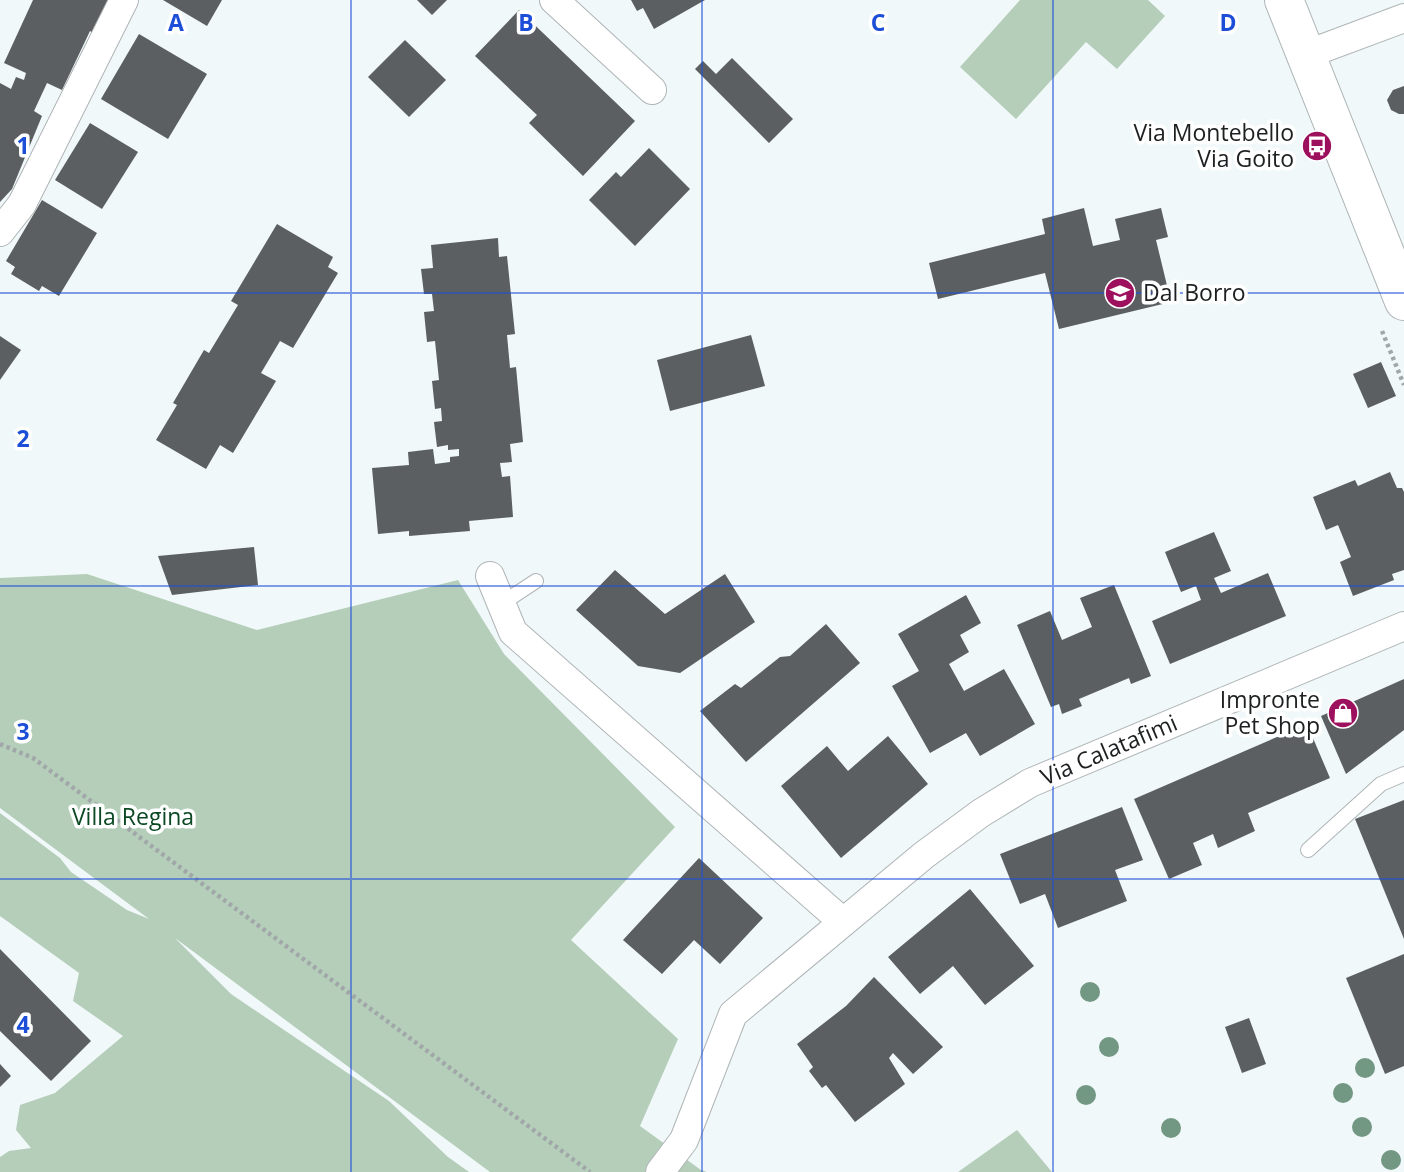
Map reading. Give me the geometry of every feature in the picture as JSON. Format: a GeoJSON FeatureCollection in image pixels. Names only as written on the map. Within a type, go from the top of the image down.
{"type":"FeatureCollection","features":[{"type":"Feature","properties":{"kind":"street"},"geometry":{"type":"LineString","coordinates":[[0,232],[22,204],[124,0]]}},
{"type":"Feature","properties":{"kind":"street"},"geometry":{"type":"LineString","coordinates":[[554,0],[652,90]]}},
{"type":"Feature","properties":{"kind":"street"},"geometry":{"type":"LineString","coordinates":[[1284,0],[1392,313]]}},
{"type":"Feature","properties":{"kind":"street"},"geometry":{"type":"LineString","coordinates":[[1305,55],[1404,18]]}},
{"type":"Feature","properties":{"kind":"street"},"geometry":{"type":"LineString","coordinates":[[490,576],[513,632],[843,922]]}},
{"type":"Feature","properties":{"kind":"street","name":"Via Calatafimi"},"geometry":{"type":"LineString","coordinates":[[660,1172],[684,1140],[733,1014],[949,836],[1030,783],[1404,626]]}},
{"type":"Feature","properties":{"kind":"lane"},"geometry":{"type":"LineString","coordinates":[[501,604],[536,581]]}},
{"type":"Feature","properties":{"kind":"lane"},"geometry":{"type":"LineString","coordinates":[[1308,850],[1381,784],[1404,774]]}},
{"type":"Feature","properties":{"kind":"path"},"geometry":{"type":"LineString","coordinates":[[1392,313],[1404,385]]}},
{"type":"Feature","properties":{"kind":"path"},"geometry":{"type":"LineString","coordinates":[[0,744],[33,758],[590,1172]]}},
{"type":"Feature","properties":{"kind":"green space"},"geometry":{"type":"Polygon","coordinates":[[[1020,0],[1148,0],[1165,16],[1117,69],[1086,42],[1016,119],[960,67],[1020,0]]]}},
{"type":"Feature","properties":{"kind":"green space","name":"Villa Regina"},"geometry":{"type":"Polygon","coordinates":[[[87,574],[257,630],[458,580],[504,654],[675,827],[571,940],[678,1039],[640,1126],[707,1172],[490,1172],[175,938],[231,994],[389,1101],[448,1157],[469,1172],[0,1172],[0,1157],[9,1151],[31,1148],[16,1130],[20,1105],[55,1093],[123,1036],[73,1001],[79,973],[0,916],[0,813],[60,858],[71,872],[127,910],[149,919],[0,808],[0,578],[87,574]]]}},
{"type":"Feature","properties":{"kind":"green space"},"geometry":{"type":"Polygon","coordinates":[[[1017,1130],[1052,1172],[958,1172],[1017,1130]]]}},
{"type":"Feature","properties":{"kind":"building"},"geometry":{"type":"Polygon","coordinates":[[[33,0],[110,0],[94,34],[90,31],[62,90],[47,83],[34,111],[42,116],[12,189],[0,202],[0,83],[11,89],[16,77],[24,80],[26,73],[4,63],[33,0]]]}},
{"type":"Feature","properties":{"kind":"building"},"geometry":{"type":"Polygon","coordinates":[[[163,0],[222,0],[207,26],[163,0]]]}},
{"type":"Feature","properties":{"kind":"building"},"geometry":{"type":"Polygon","coordinates":[[[417,0],[447,0],[432,15],[417,0]]]}},
{"type":"Feature","properties":{"kind":"building"},"geometry":{"type":"Polygon","coordinates":[[[631,0],[705,0],[654,29],[643,8],[637,11],[631,0]]]}},
{"type":"Feature","properties":{"kind":"building"},"geometry":{"type":"Polygon","coordinates":[[[519,10],[635,121],[583,176],[529,123],[537,115],[475,56],[519,10]]]}},
{"type":"Feature","properties":{"kind":"building"},"geometry":{"type":"Polygon","coordinates":[[[139,34],[207,74],[168,139],[101,99],[139,34]]]}},
{"type":"Feature","properties":{"kind":"building"},"geometry":{"type":"Polygon","coordinates":[[[405,40],[446,80],[409,117],[368,77],[405,40]]]}},
{"type":"Feature","properties":{"kind":"building"},"geometry":{"type":"Polygon","coordinates":[[[732,58],[793,119],[769,143],[695,69],[703,61],[716,74],[732,58]]]}},
{"type":"Feature","properties":{"kind":"building"},"geometry":{"type":"Polygon","coordinates":[[[1404,86],[1404,114],[1399,114],[1391,110],[1387,100],[1393,90],[1404,86]]]}},
{"type":"Feature","properties":{"kind":"building"},"geometry":{"type":"Polygon","coordinates":[[[90,123],[138,152],[102,209],[55,180],[90,123]]]}},
{"type":"Feature","properties":{"kind":"building"},"geometry":{"type":"Polygon","coordinates":[[[649,148],[690,189],[635,246],[589,200],[616,172],[621,177],[649,148]]]}},
{"type":"Feature","properties":{"kind":"building"},"geometry":{"type":"Polygon","coordinates":[[[42,200],[97,233],[59,296],[42,286],[39,291],[11,274],[15,267],[6,261],[42,200]]]}},
{"type":"Feature","properties":{"kind":"building"},"geometry":{"type":"Polygon","coordinates":[[[1084,208],[1093,246],[1120,240],[1115,219],[1161,208],[1168,237],[1156,240],[1171,302],[1059,329],[1045,273],[938,299],[929,263],[1045,234],[1042,219],[1084,208]]]}},
{"type":"Feature","properties":{"kind":"building"},"geometry":{"type":"Polygon","coordinates":[[[277,224],[333,257],[328,267],[338,273],[293,348],[280,341],[261,373],[276,381],[233,453],[220,445],[206,469],[156,440],[177,405],[173,403],[204,350],[209,353],[238,305],[231,301],[277,224]]]}},
{"type":"Feature","properties":{"kind":"building"},"geometry":{"type":"Polygon","coordinates":[[[498,238],[499,257],[507,256],[515,334],[507,335],[510,368],[516,367],[523,442],[510,444],[512,462],[500,463],[502,477],[510,476],[513,517],[469,521],[470,531],[409,536],[409,531],[378,534],[372,468],[409,465],[408,452],[433,449],[435,464],[450,462],[450,457],[459,456],[459,449],[448,450],[448,445],[437,447],[434,422],[442,421],[441,408],[435,409],[432,381],[439,380],[435,341],[427,342],[424,312],[434,311],[432,294],[424,294],[421,269],[433,268],[431,245],[498,238]]]}},
{"type":"Feature","properties":{"kind":"building"},"geometry":{"type":"Polygon","coordinates":[[[751,335],[765,386],[670,411],[657,360],[751,335]]]}},
{"type":"Feature","properties":{"kind":"building"},"geometry":{"type":"Polygon","coordinates":[[[0,336],[21,350],[0,380],[0,336]]]}},
{"type":"Feature","properties":{"kind":"building"},"geometry":{"type":"Polygon","coordinates":[[[1381,362],[1396,396],[1368,408],[1353,374],[1381,362]]]}},
{"type":"Feature","properties":{"kind":"building"},"geometry":{"type":"Polygon","coordinates":[[[1390,472],[1397,488],[1402,488],[1404,492],[1404,570],[1392,574],[1394,580],[1353,596],[1340,562],[1351,557],[1338,525],[1326,530],[1313,497],[1355,480],[1358,486],[1390,472]]]}},
{"type":"Feature","properties":{"kind":"building"},"geometry":{"type":"Polygon","coordinates":[[[1214,532],[1231,571],[1214,578],[1221,593],[1268,573],[1286,616],[1170,664],[1152,621],[1201,600],[1196,586],[1181,592],[1165,552],[1214,532]]]}},
{"type":"Feature","properties":{"kind":"building"},"geometry":{"type":"Polygon","coordinates":[[[254,547],[258,585],[172,595],[158,556],[254,547]]]}},
{"type":"Feature","properties":{"kind":"building"},"geometry":{"type":"Polygon","coordinates":[[[615,570],[665,614],[725,574],[755,622],[680,673],[638,666],[576,610],[615,570]]]}},
{"type":"Feature","properties":{"kind":"building"},"geometry":{"type":"Polygon","coordinates":[[[1114,585],[1151,676],[1131,684],[1129,678],[1079,699],[1082,706],[1062,714],[1059,704],[1051,707],[1017,625],[1050,611],[1062,640],[1092,627],[1080,598],[1114,585]]]}},
{"type":"Feature","properties":{"kind":"building"},"geometry":{"type":"Polygon","coordinates":[[[966,595],[981,623],[960,635],[969,652],[949,664],[964,691],[1004,669],[1035,724],[980,756],[966,733],[930,753],[892,686],[919,671],[898,634],[966,595]]]}},
{"type":"Feature","properties":{"kind":"building"},"geometry":{"type":"Polygon","coordinates":[[[826,624],[860,663],[746,762],[700,711],[735,684],[741,688],[780,657],[790,656],[826,624]]]}},
{"type":"Feature","properties":{"kind":"building"},"geometry":{"type":"Polygon","coordinates":[[[1404,679],[1404,730],[1346,774],[1321,716],[1404,679]]]}},
{"type":"Feature","properties":{"kind":"building"},"geometry":{"type":"Polygon","coordinates":[[[1307,724],[1330,778],[1248,813],[1255,831],[1218,848],[1213,834],[1193,843],[1202,865],[1169,879],[1134,799],[1307,724]]]}},
{"type":"Feature","properties":{"kind":"building"},"geometry":{"type":"Polygon","coordinates":[[[888,736],[928,784],[841,858],[781,786],[827,746],[848,771],[888,736]]]}},
{"type":"Feature","properties":{"kind":"building"},"geometry":{"type":"Polygon","coordinates":[[[1404,800],[1404,939],[1355,819],[1404,800]]]}},
{"type":"Feature","properties":{"kind":"building"},"geometry":{"type":"Polygon","coordinates":[[[1122,807],[1143,860],[1115,870],[1127,901],[1058,928],[1045,894],[1020,904],[1000,854],[1122,807]]]}},
{"type":"Feature","properties":{"kind":"building"},"geometry":{"type":"Polygon","coordinates":[[[699,858],[763,918],[720,964],[694,940],[662,974],[623,940],[699,858]]]}},
{"type":"Feature","properties":{"kind":"building"},"geometry":{"type":"Polygon","coordinates":[[[970,889],[1034,966],[985,1005],[953,966],[920,994],[888,957],[970,889]]]}},
{"type":"Feature","properties":{"kind":"building"},"geometry":{"type":"Polygon","coordinates":[[[0,949],[91,1041],[51,1081],[0,1031],[0,949]]]}},
{"type":"Feature","properties":{"kind":"building"},"geometry":{"type":"Polygon","coordinates":[[[1404,954],[1404,1066],[1385,1074],[1346,978],[1404,954]]]}},
{"type":"Feature","properties":{"kind":"building"},"geometry":{"type":"Polygon","coordinates":[[[874,977],[943,1047],[913,1074],[893,1053],[889,1058],[905,1084],[855,1122],[826,1085],[822,1088],[809,1071],[813,1067],[797,1044],[846,1006],[874,977]]]}},
{"type":"Feature","properties":{"kind":"building"},"geometry":{"type":"Polygon","coordinates":[[[1249,1018],[1266,1064],[1242,1073],[1225,1027],[1249,1018]]]}},
{"type":"Feature","properties":{"kind":"building"},"geometry":{"type":"Polygon","coordinates":[[[0,1064],[11,1076],[0,1087],[0,1064]]]}},
{"type":"Feature","properties":{"kind":"place","name":"Via Montebello Via Goito"},"geometry":{"type":"Point","coordinates":[1317,146]}},
{"type":"Feature","properties":{"kind":"place","name":"Dal Borro"},"geometry":{"type":"Point","coordinates":[1120,293]}},
{"type":"Feature","properties":{"kind":"place","name":"Impronte Pet Shop"},"geometry":{"type":"Point","coordinates":[1343,713]}}]}
